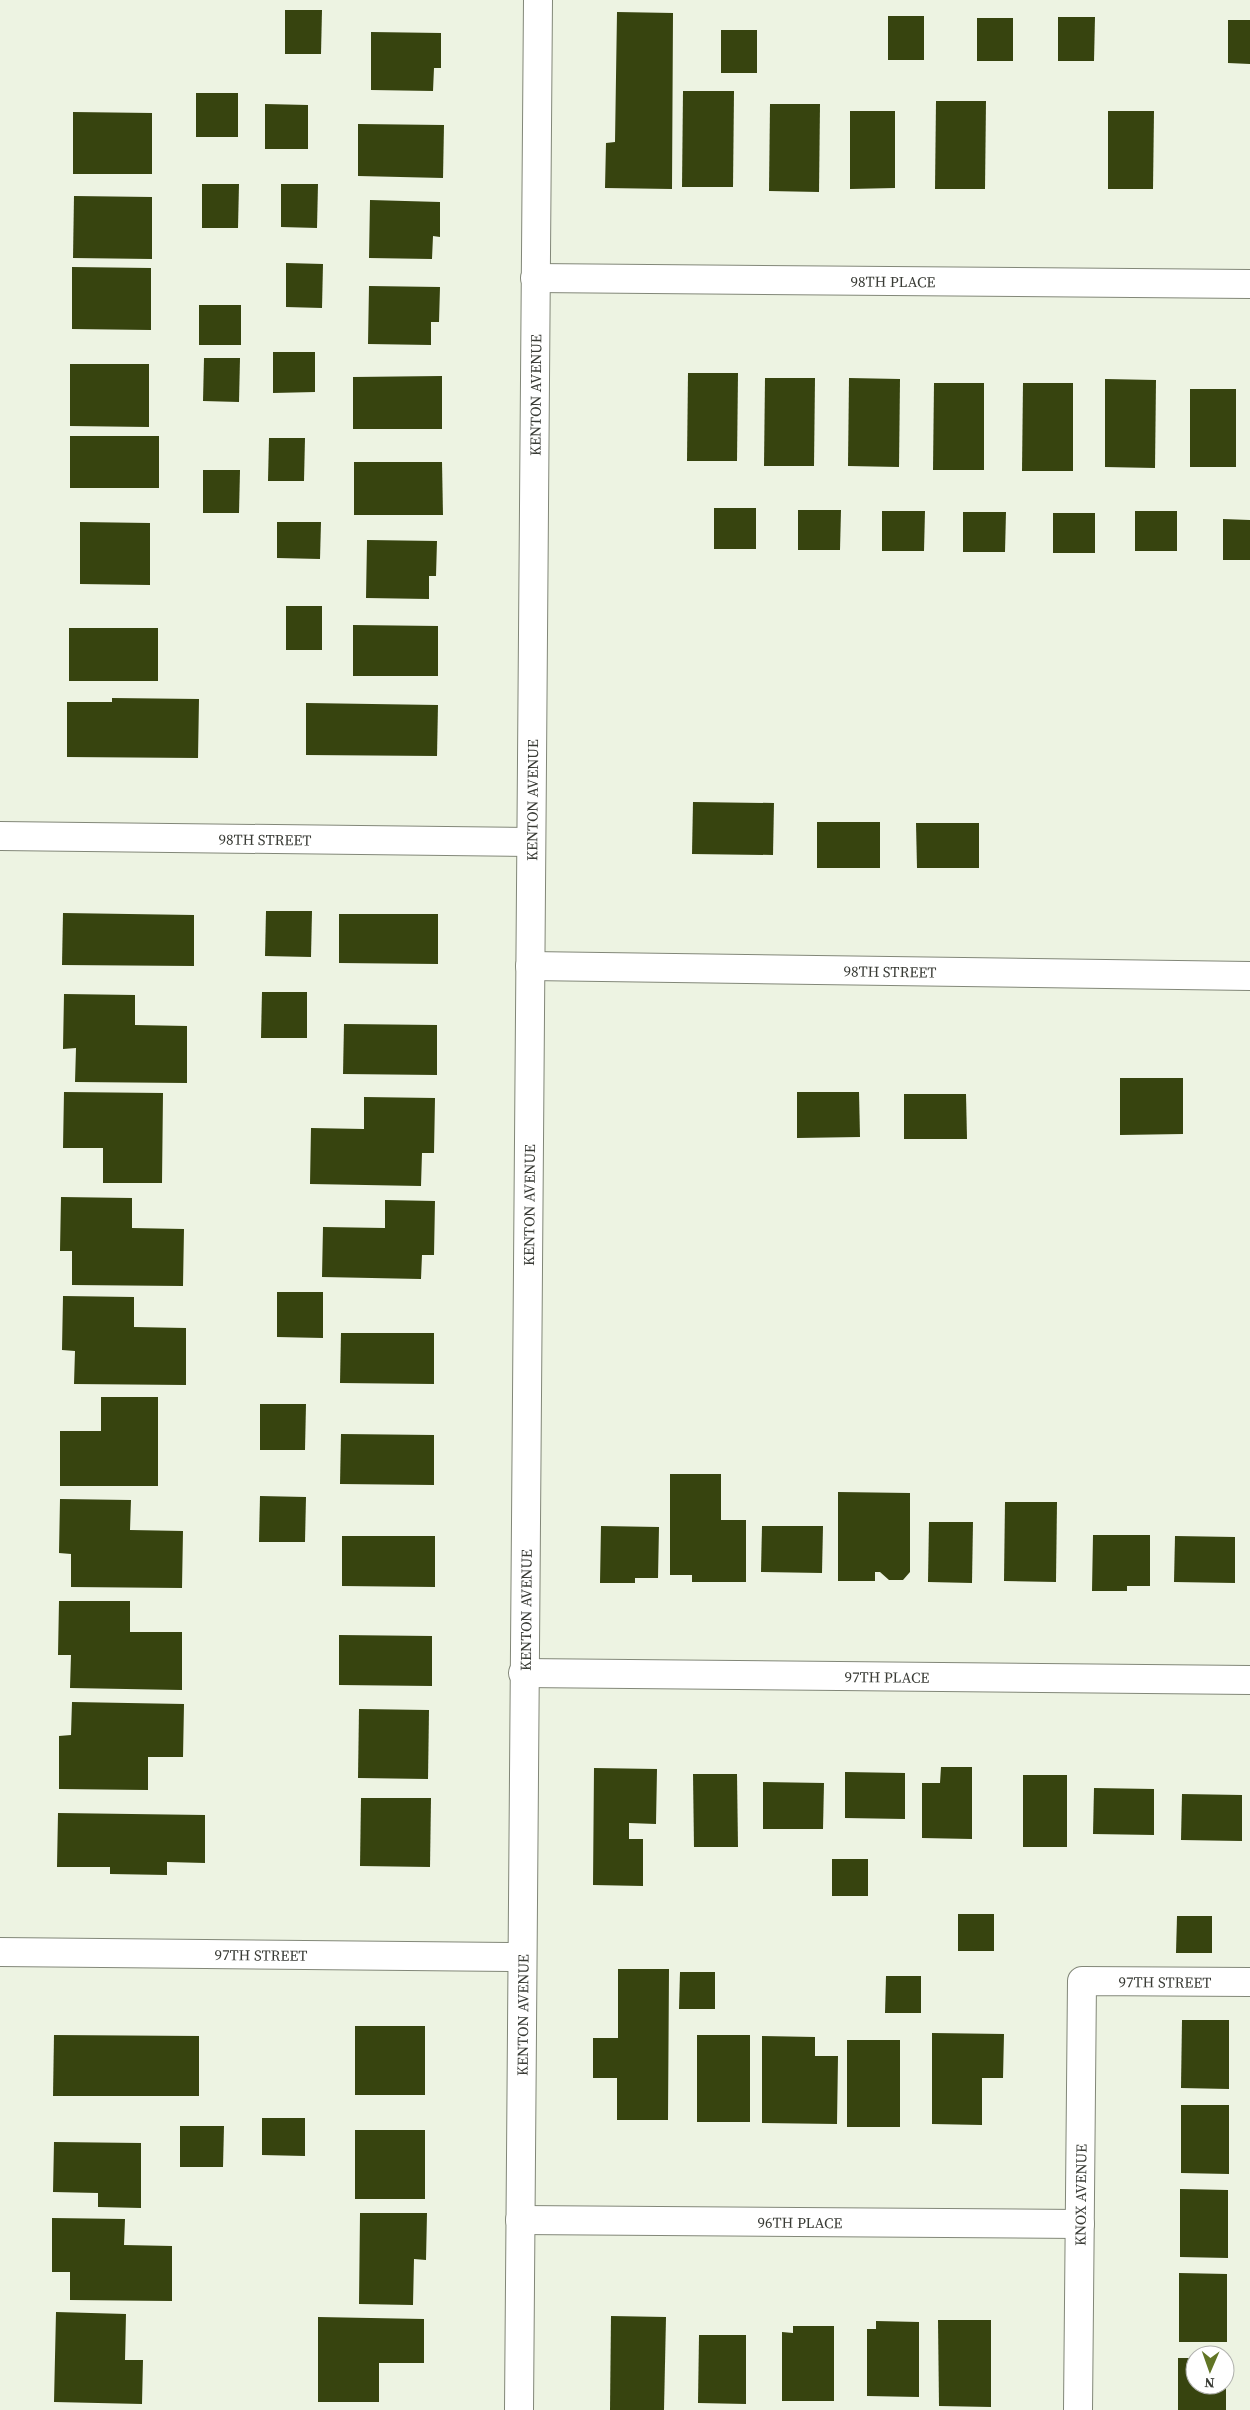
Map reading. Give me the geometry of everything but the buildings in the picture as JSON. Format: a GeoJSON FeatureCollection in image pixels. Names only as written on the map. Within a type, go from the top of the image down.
{"type":"FeatureCollection","features":[{"type":"Feature","properties":{"kind":"street","name":"KENTON AVENUE"},"geometry":{"type":"LineString","coordinates":[[519,2410],[523,1673],[538,0]]}},
{"type":"Feature","properties":{"kind":"street","name":"98TH PLACE"},"geometry":{"type":"LineString","coordinates":[[535,278],[1250,284]]}},
{"type":"Feature","properties":{"kind":"street","name":"98TH STREET"},"geometry":{"type":"LineString","coordinates":[[0,836],[531,842]]}},
{"type":"Feature","properties":{"kind":"street","name":"98TH STREET"},"geometry":{"type":"LineString","coordinates":[[530,966],[1250,976]]}},
{"type":"Feature","properties":{"kind":"street","name":"97TH PLACE"},"geometry":{"type":"LineString","coordinates":[[523,1673],[1250,1680]]}},
{"type":"Feature","properties":{"kind":"street","name":"97TH STREET"},"geometry":{"type":"LineString","coordinates":[[0,1952],[522,1958]]}},
{"type":"Feature","properties":{"kind":"street","name":"97TH STREET"},"geometry":{"type":"LineString","coordinates":[[1082,1981],[1250,1982]]}},
{"type":"Feature","properties":{"kind":"street","name":"KNOX AVENUE"},"geometry":{"type":"LineString","coordinates":[[1078,2410],[1082,1981]]}},
{"type":"Feature","properties":{"kind":"street","name":"96TH PLACE"},"geometry":{"type":"LineString","coordinates":[[520,2220],[1080,2224]]}}]}
